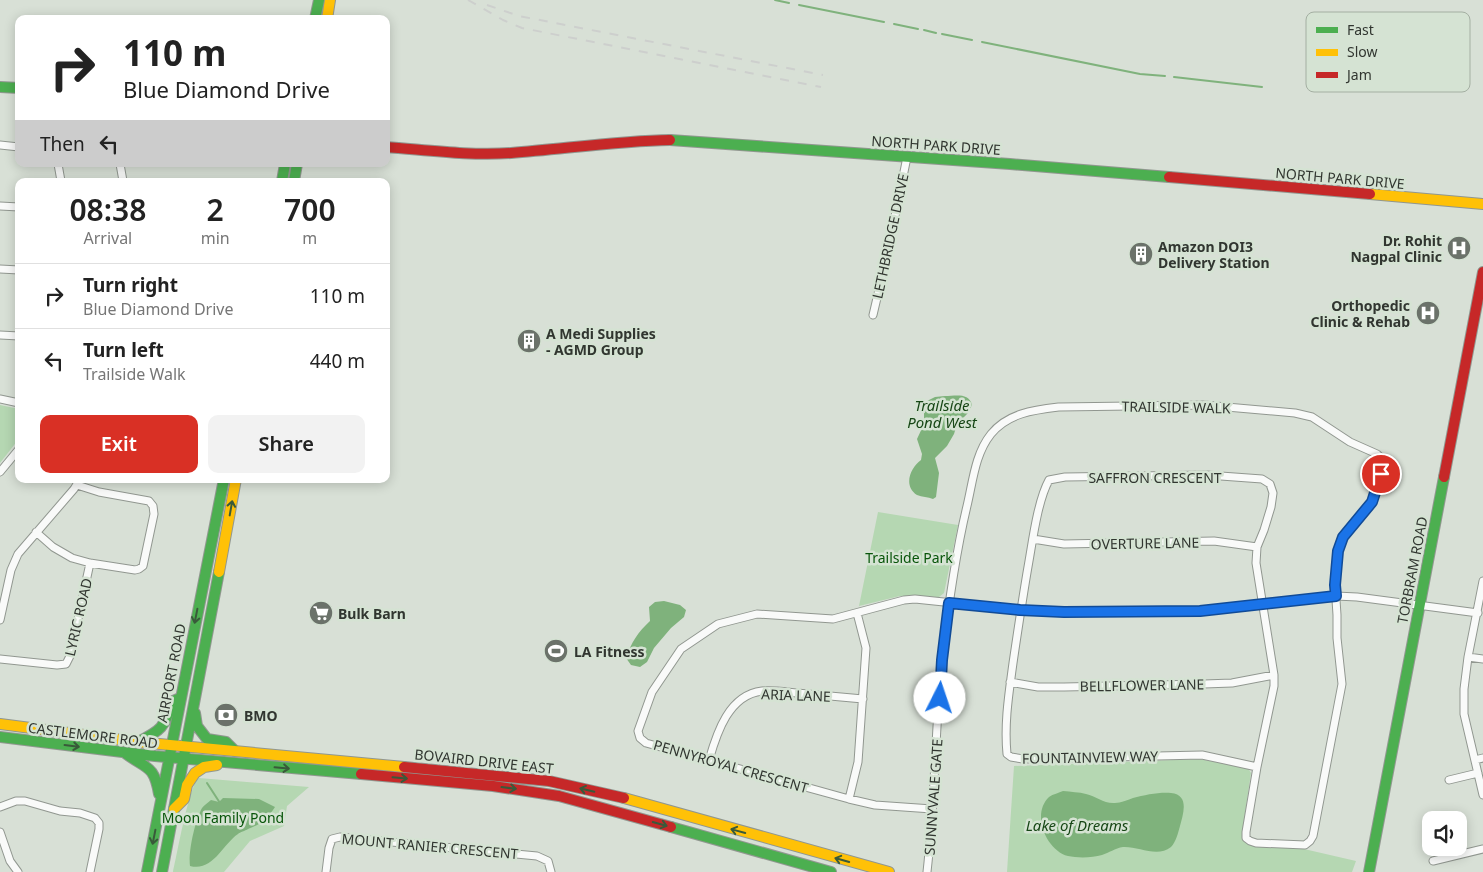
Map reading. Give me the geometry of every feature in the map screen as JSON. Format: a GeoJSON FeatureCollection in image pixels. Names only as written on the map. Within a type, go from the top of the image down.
{"type":"FeatureCollection","features":[{"type":"Feature","properties":{"kind":"main road"},"geometry":{"type":"LineString","coordinates":[[316,15],[319,0]]}},
{"type":"Feature","properties":{"kind":"main road"},"geometry":{"type":"LineString","coordinates":[[328,15],[330,0]]}},
{"type":"Feature","properties":{"kind":"main road"},"geometry":{"type":"LineString","coordinates":[[0,86],[15,88]]}},
{"type":"Feature","properties":{"kind":"main road","name":"NORTH PARK DRIVE"},"geometry":{"type":"LineString","coordinates":[[390,147],[510,153],[634,141],[674,140],[1027,166],[1483,204]]}},
{"type":"Feature","properties":{"kind":"main road","name":"TORBRAM ROAD"},"geometry":{"type":"LineString","coordinates":[[1369,872],[1483,272]]}},
{"type":"Feature","properties":{"kind":"main road","name":"AIRPORT ROAD"},"geometry":{"type":"LineString","coordinates":[[147,872],[223,483]]}},
{"type":"Feature","properties":{"kind":"main road","name":"AIRPORT ROAD"},"geometry":{"type":"LineString","coordinates":[[162,872],[235,483]]}},
{"type":"Feature","properties":{"kind":"main road"},"geometry":{"type":"LineString","coordinates":[[138,742],[164,727],[171,702],[180,698]]}},
{"type":"Feature","properties":{"kind":"main road"},"geometry":{"type":"LineString","coordinates":[[194,703],[197,726],[202,734],[207,739],[226,742],[234,751]]}},
{"type":"Feature","properties":{"kind":"main road","name":"CASTLEMORE ROAD"},"geometry":{"type":"LineString","coordinates":[[0,724],[186,747]]}},
{"type":"Feature","properties":{"kind":"main road","name":"CASTLEMORE ROAD"},"geometry":{"type":"LineString","coordinates":[[0,738],[184,758]]}},
{"type":"Feature","properties":{"kind":"main road","name":"BOVAIRD DRIVE EAST"},"geometry":{"type":"LineString","coordinates":[[186,747],[534,778],[626,799],[889,872]]}},
{"type":"Feature","properties":{"kind":"main road"},"geometry":{"type":"LineString","coordinates":[[125,753],[136,762],[146,764],[154,771],[160,802]]}},
{"type":"Feature","properties":{"kind":"main road","name":"BOVAIRD DRIVE EAST"},"geometry":{"type":"LineString","coordinates":[[184,758],[514,789],[559,796],[831,872]]}},
{"type":"Feature","properties":{"kind":"main road"},"geometry":{"type":"LineString","coordinates":[[174,809],[184,799],[190,778],[199,769],[234,763]]}},
{"type":"Feature","properties":{"kind":"main road"},"geometry":{"type":"LineString","coordinates":[[615,811],[626,799]]}},
{"type":"Feature","properties":{"kind":"street"},"geometry":{"type":"LineString","coordinates":[[0,145],[15,147]]}},
{"type":"Feature","properties":{"kind":"street","name":"LETHBRIDGE DRIVE"},"geometry":{"type":"LineString","coordinates":[[873,314],[907,157]]}},
{"type":"Feature","properties":{"kind":"street"},"geometry":{"type":"LineString","coordinates":[[0,206],[15,207]]}},
{"type":"Feature","properties":{"kind":"street"},"geometry":{"type":"LineString","coordinates":[[0,269],[15,270]]}},
{"type":"Feature","properties":{"kind":"street"},"geometry":{"type":"LineString","coordinates":[[0,335],[15,336]]}},
{"type":"Feature","properties":{"kind":"street"},"geometry":{"type":"LineString","coordinates":[[0,398],[15,402]]}},
{"type":"Feature","properties":{"kind":"street","name":"TRAILSIDE WALK"},"geometry":{"type":"LineString","coordinates":[[949,603],[980,450],[992,433],[1017,414],[1036,410],[1144,406],[1204,405],[1295,413],[1312,417],[1350,442],[1381,458],[1381,474],[1372,502],[1343,537],[1338,551],[1336,596]]}},
{"type":"Feature","properties":{"kind":"street"},"geometry":{"type":"LineString","coordinates":[[0,472],[15,454]]}},
{"type":"Feature","properties":{"kind":"street","name":"SAFFRON CRESCENT"},"geometry":{"type":"LineString","coordinates":[[1020,610],[1033,539],[1045,488],[1049,480],[1065,477],[1207,475],[1262,479],[1270,484],[1273,493],[1271,507],[1257,546],[1256,563],[1274,675],[1274,686],[1257,767],[1246,838],[1256,843],[1305,845],[1313,836],[1342,684],[1337,638],[1336,596]]}},
{"type":"Feature","properties":{"kind":"street"},"geometry":{"type":"LineString","coordinates":[[0,620],[14,561],[22,547],[77,483]]}},
{"type":"Feature","properties":{"kind":"street"},"geometry":{"type":"LineString","coordinates":[[36,532],[72,558],[90,563],[135,570],[141,568],[145,563],[155,509],[149,501],[99,492],[80,483]]}},
{"type":"Feature","properties":{"kind":"street","name":"OVERTURE LANE"},"geometry":{"type":"LineString","coordinates":[[1033,539],[1064,544],[1214,541],[1257,546]]}},
{"type":"Feature","properties":{"kind":"street","name":"LYRIC ROAD"},"geometry":{"type":"LineString","coordinates":[[0,659],[57,665],[66,664],[70,656],[90,563]]}},
{"type":"Feature","properties":{"kind":"street"},"geometry":{"type":"LineString","coordinates":[[1483,582],[1468,657],[1464,689],[1464,714],[1483,795]]}},
{"type":"Feature","properties":{"kind":"street","name":"PENNYROYAL CRESCENT"},"geometry":{"type":"LineString","coordinates":[[932,810],[875,805],[849,799],[646,743],[640,738],[638,731],[652,692],[680,649],[718,624],[739,617],[757,614],[833,618],[904,600],[916,599],[1020,610],[1064,612],[1200,611],[1336,596],[1357,597],[1478,613]]}},
{"type":"Feature","properties":{"kind":"street","name":"SUNNYVALE GATE"},"geometry":{"type":"LineString","coordinates":[[927,872],[942,660],[949,603]]}},
{"type":"Feature","properties":{"kind":"street","name":"FOUNTAINVIEW WAY"},"geometry":{"type":"LineString","coordinates":[[1020,610],[1007,708],[1006,744],[1007,754],[1011,757],[1023,759],[1202,755],[1257,767]]}},
{"type":"Feature","properties":{"kind":"street"},"geometry":{"type":"LineString","coordinates":[[849,799],[858,762],[866,648],[857,612]]}},
{"type":"Feature","properties":{"kind":"street"},"geometry":{"type":"LineString","coordinates":[[1468,657],[1483,659]]}},
{"type":"Feature","properties":{"kind":"street","name":"BELLFLOWER LANE"},"geometry":{"type":"LineString","coordinates":[[1010,682],[1038,687],[1232,683],[1274,675]]}},
{"type":"Feature","properties":{"kind":"street","name":"ARIA LANE"},"geometry":{"type":"LineString","coordinates":[[709,760],[716,736],[722,724],[736,703],[748,696],[762,691],[777,691],[863,699]]}},
{"type":"Feature","properties":{"kind":"street"},"geometry":{"type":"LineString","coordinates":[[1475,760],[1483,758]]}},
{"type":"Feature","properties":{"kind":"street"},"geometry":{"type":"LineString","coordinates":[[1449,780],[1478,773]]}},
{"type":"Feature","properties":{"kind":"street"},"geometry":{"type":"LineString","coordinates":[[0,807],[16,801],[26,801],[60,811],[80,813],[95,818],[99,829],[90,872]]}},
{"type":"Feature","properties":{"kind":"street"},"geometry":{"type":"LineString","coordinates":[[0,832],[10,861],[18,872]]}},
{"type":"Feature","properties":{"kind":"street","name":"MOUNT RANIER CRESCENT"},"geometry":{"type":"LineString","coordinates":[[326,872],[332,839],[340,836],[537,856],[548,861],[551,872]]}},
{"type":"Feature","properties":{"kind":"street"},"geometry":{"type":"LineString","coordinates":[[1433,861],[1483,849]]}},
{"type":"Feature","properties":{"kind":"green space"},"geometry":{"type":"Polygon","coordinates":[[[0,405],[15,408],[15,444],[0,463],[0,405]]]}},
{"type":"Feature","properties":{"kind":"green space","name":"Trailside Park"},"geometry":{"type":"Polygon","coordinates":[[[878,512],[958,525],[944,593],[939,597],[900,596],[859,606],[878,512]]]}},
{"type":"Feature","properties":{"kind":"green space"},"geometry":{"type":"Polygon","coordinates":[[[1199,759],[1248,768],[1251,773],[1243,838],[1253,845],[1304,849],[1356,861],[1352,872],[1007,872],[1014,766],[1199,759]]]}},
{"type":"Feature","properties":{"kind":"green space","name":"Moon Family Pond"},"geometry":{"type":"Polygon","coordinates":[[[199,778],[309,787],[287,806],[284,826],[250,841],[224,872],[173,872],[187,806],[195,783],[199,778]]]}},
{"type":"Feature","properties":{"kind":"water","name":"Trailside Pond West"},"geometry":{"type":"Polygon","coordinates":[[[957,395],[968,398],[972,405],[967,414],[957,424],[947,446],[935,458],[939,473],[936,497],[933,499],[917,495],[910,487],[909,482],[911,472],[921,460],[922,454],[917,439],[924,424],[924,410],[927,401],[935,397],[957,395]]]}},
{"type":"Feature","properties":{"kind":"water"},"geometry":{"type":"Polygon","coordinates":[[[664,601],[680,605],[686,610],[684,617],[671,628],[654,648],[647,662],[640,667],[631,665],[626,658],[635,638],[650,621],[649,607],[655,602],[664,601]]]}},
{"type":"Feature","properties":{"kind":"water","name":"Lake of Dreams"},"geometry":{"type":"Polygon","coordinates":[[[1063,791],[1086,794],[1111,803],[1157,793],[1177,794],[1181,797],[1184,806],[1176,840],[1166,850],[1154,852],[1123,847],[1094,857],[1068,856],[1053,847],[1043,831],[1041,822],[1044,804],[1049,797],[1063,791]]]}},
{"type":"Feature","properties":{"kind":"water"},"geometry":{"type":"Polygon","coordinates":[[[223,798],[259,799],[275,807],[267,818],[233,838],[211,861],[198,867],[190,866],[193,837],[202,808],[211,800],[219,802],[223,798]]]}},
{"type":"Feature","properties":{"kind":"waterway"},"geometry":{"type":"LineString","coordinates":[[775,0],[789,3]]}},
{"type":"Feature","properties":{"kind":"waterway"},"geometry":{"type":"LineString","coordinates":[[799,5],[884,22]]}},
{"type":"Feature","properties":{"kind":"waterway"},"geometry":{"type":"LineString","coordinates":[[894,24],[918,29]]}},
{"type":"Feature","properties":{"kind":"waterway"},"geometry":{"type":"LineString","coordinates":[[924,30],[936,33]]}},
{"type":"Feature","properties":{"kind":"waterway"},"geometry":{"type":"LineString","coordinates":[[942,34],[972,40]]}},
{"type":"Feature","properties":{"kind":"waterway"},"geometry":{"type":"LineString","coordinates":[[982,42],[1140,74],[1165,76]]}},
{"type":"Feature","properties":{"kind":"waterway"},"geometry":{"type":"LineString","coordinates":[[1174,77],[1262,87]]}},
{"type":"Feature","properties":{"kind":"waterway"},"geometry":{"type":"LineString","coordinates":[[207,783],[220,803]]}},
{"type":"Feature","properties":{"kind":"railway"},"geometry":{"type":"LineString","coordinates":[[468,0],[503,20],[522,28],[821,87]]}},
{"type":"Feature","properties":{"kind":"railway"},"geometry":{"type":"LineString","coordinates":[[487,5],[519,16],[823,75]]}},
{"type":"Feature","properties":{"kind":"traffic: fast"},"geometry":{"type":"LineString","coordinates":[[316,15],[319,0]]}},
{"type":"Feature","properties":{"kind":"traffic: fast"},"geometry":{"type":"LineString","coordinates":[[0,87],[15,88]]}},
{"type":"Feature","properties":{"kind":"traffic: fast"},"geometry":{"type":"LineString","coordinates":[[670,140],[1169,177]]}},
{"type":"Feature","properties":{"kind":"traffic: fast"},"geometry":{"type":"LineString","coordinates":[[283,178],[284,167]]}},
{"type":"Feature","properties":{"kind":"traffic: fast"},"geometry":{"type":"LineString","coordinates":[[295,178],[296,167]]}},
{"type":"Feature","properties":{"kind":"traffic: fast"},"geometry":{"type":"LineString","coordinates":[[1369,872],[1444,477]]}},
{"type":"Feature","properties":{"kind":"traffic: fast"},"geometry":{"type":"LineString","coordinates":[[147,872],[223,483]]}},
{"type":"Feature","properties":{"kind":"traffic: fast"},"geometry":{"type":"LineString","coordinates":[[162,872],[219,572]]}},
{"type":"Feature","properties":{"kind":"traffic: fast"},"geometry":{"type":"LineString","coordinates":[[138,742],[152,735],[161,727],[167,717],[171,702],[180,698]]}},
{"type":"Feature","properties":{"kind":"traffic: fast"},"geometry":{"type":"LineString","coordinates":[[195,713],[197,726],[207,739],[226,742],[235,751]]}},
{"type":"Feature","properties":{"kind":"traffic: fast"},"geometry":{"type":"LineString","coordinates":[[0,737],[155,756],[361,774]]}},
{"type":"Feature","properties":{"kind":"traffic: fast"},"geometry":{"type":"LineString","coordinates":[[125,753],[152,772],[159,794]]}},
{"type":"Feature","properties":{"kind":"traffic: fast"},"geometry":{"type":"LineString","coordinates":[[671,827],[831,872]]}},
{"type":"Feature","properties":{"kind":"traffic: slow"},"geometry":{"type":"LineString","coordinates":[[328,15],[330,0]]}},
{"type":"Feature","properties":{"kind":"traffic: slow"},"geometry":{"type":"LineString","coordinates":[[1370,194],[1483,204]]}},
{"type":"Feature","properties":{"kind":"traffic: slow"},"geometry":{"type":"LineString","coordinates":[[219,572],[235,483]]}},
{"type":"Feature","properties":{"kind":"traffic: slow"},"geometry":{"type":"LineString","coordinates":[[0,724],[138,742],[404,767]]}},
{"type":"Feature","properties":{"kind":"traffic: slow"},"geometry":{"type":"LineString","coordinates":[[174,809],[184,799],[187,785],[195,773],[204,767],[217,765]]}},
{"type":"Feature","properties":{"kind":"traffic: slow"},"geometry":{"type":"LineString","coordinates":[[624,798],[889,872]]}},
{"type":"Feature","properties":{"kind":"traffic: jam"},"geometry":{"type":"LineString","coordinates":[[390,147],[496,154],[670,140]]}},
{"type":"Feature","properties":{"kind":"traffic: jam"},"geometry":{"type":"LineString","coordinates":[[1169,177],[1370,194]]}},
{"type":"Feature","properties":{"kind":"traffic: jam"},"geometry":{"type":"LineString","coordinates":[[1444,477],[1483,272]]}},
{"type":"Feature","properties":{"kind":"traffic: jam"},"geometry":{"type":"LineString","coordinates":[[404,767],[549,781],[624,798]]}},
{"type":"Feature","properties":{"kind":"traffic: jam"},"geometry":{"type":"LineString","coordinates":[[361,774],[493,786],[559,796],[671,827]]}},
{"type":"Feature","properties":{"kind":"place","name":"Dr. Rohit Nagpal Clinic"},"geometry":{"type":"Point","coordinates":[1459,248]}},
{"type":"Feature","properties":{"kind":"place","name":"Amazon DOI3 Delivery Station"},"geometry":{"type":"Point","coordinates":[1141,254]}},
{"type":"Feature","properties":{"kind":"place","name":"Orthopedic Clinic & Rehab"},"geometry":{"type":"Point","coordinates":[1428,313]}},
{"type":"Feature","properties":{"kind":"place","name":"A Medi Supplies - AGMD Group"},"geometry":{"type":"Point","coordinates":[529,341]}},
{"type":"Feature","properties":{"kind":"place","name":"Bulk Barn"},"geometry":{"type":"Point","coordinates":[321,613]}},
{"type":"Feature","properties":{"kind":"place","name":"LA Fitness"},"geometry":{"type":"Point","coordinates":[556,651]}},
{"type":"Feature","properties":{"kind":"place","name":"BMO"},"geometry":{"type":"Point","coordinates":[226,715]}},
{"type":"Feature","properties":{"kind":"route"},"geometry":{"type":"LineString","coordinates":[[940,698],[942,660],[949,603],[1064,612],[1200,611],[1336,596],[1338,551],[1343,537],[1372,502],[1381,474]]}}]}
